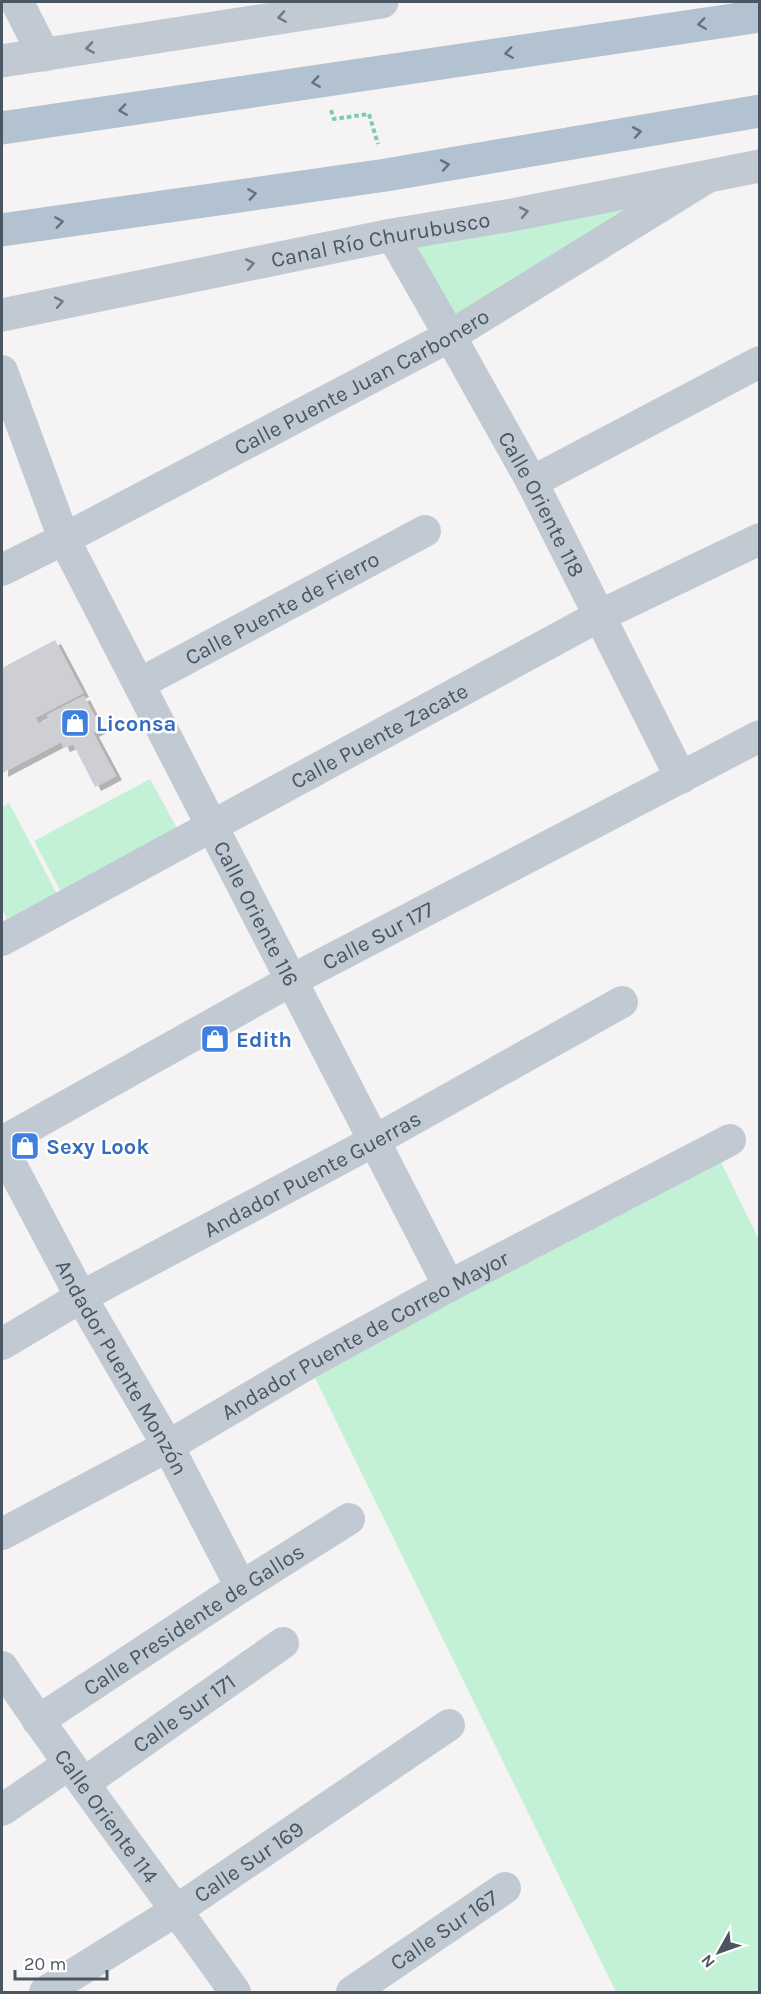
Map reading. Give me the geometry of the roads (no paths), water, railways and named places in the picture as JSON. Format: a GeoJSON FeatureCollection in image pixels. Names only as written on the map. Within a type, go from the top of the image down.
{"type":"FeatureCollection","features":[{"type":"Feature","properties":{"kind":"main road"},"geometry":{"type":"LineString","coordinates":[[2,129],[759,16]]}},
{"type":"Feature","properties":{"kind":"main road"},"geometry":{"type":"LineString","coordinates":[[2,230],[386,175],[759,111]]}},
{"type":"Feature","properties":{"kind":"street"},"geometry":{"type":"LineString","coordinates":[[17,2],[44,55]]}},
{"type":"Feature","properties":{"kind":"street"},"geometry":{"type":"LineString","coordinates":[[2,61],[382,2]]}},
{"type":"Feature","properties":{"kind":"street","name":"Canal Río Churubusco"},"geometry":{"type":"LineString","coordinates":[[2,315],[392,235],[512,214],[712,174],[758,170]]}},
{"type":"Feature","properties":{"kind":"street","name":"Calle Puente Juan Carbonero"},"geometry":{"type":"LineString","coordinates":[[2,570],[450,336],[712,174]]}},
{"type":"Feature","properties":{"kind":"street","name":"Calle Oriente 118"},"geometry":{"type":"LineString","coordinates":[[392,235],[532,482],[681,778]]}},
{"type":"Feature","properties":{"kind":"street"},"geometry":{"type":"LineString","coordinates":[[532,482],[759,362]]}},
{"type":"Feature","properties":{"kind":"street","name":"Calle Oriente 116"},"geometry":{"type":"LineString","coordinates":[[2,371],[64,539],[448,1287]]}},
{"type":"Feature","properties":{"kind":"street","name":"Calle Puente de Fierro"},"geometry":{"type":"LineString","coordinates":[[139,684],[425,531]]}},
{"type":"Feature","properties":{"kind":"street","name":"Calle Puente Zacate"},"geometry":{"type":"LineString","coordinates":[[2,940],[599,616],[759,539]]}},
{"type":"Feature","properties":{"kind":"street","name":"Calle Sur 177"},"geometry":{"type":"LineString","coordinates":[[2,1142],[291,980],[759,736]]}},
{"type":"Feature","properties":{"kind":"street","name":"Andador Puente Guerras"},"geometry":{"type":"LineString","coordinates":[[2,1344],[81,1298],[374,1141],[622,1002]]}},
{"type":"Feature","properties":{"kind":"street","name":"Andador Puente de Correo Mayor"},"geometry":{"type":"LineString","coordinates":[[2,1534],[168,1446],[307,1364],[448,1287],[730,1140]]}},
{"type":"Feature","properties":{"kind":"street","name":"Andador Puente Monzón"},"geometry":{"type":"LineString","coordinates":[[2,1148],[81,1298],[168,1446],[241,1587]]}},
{"type":"Feature","properties":{"kind":"street","name":"Calle Presidente de Gallos"},"geometry":{"type":"LineString","coordinates":[[38,1721],[241,1587],[349,1519]]}},
{"type":"Feature","properties":{"kind":"street","name":"Calle Sur 171"},"geometry":{"type":"LineString","coordinates":[[2,1810],[76,1774],[283,1643]]}},
{"type":"Feature","properties":{"kind":"street","name":"Calle Oriente 114"},"geometry":{"type":"LineString","coordinates":[[2,1667],[38,1721],[235,1992]]}},
{"type":"Feature","properties":{"kind":"street","name":"Calle Sur 169"},"geometry":{"type":"LineString","coordinates":[[45,1992],[177,1910],[449,1725]]}},
{"type":"Feature","properties":{"kind":"street","name":"Calle Sur 167"},"geometry":{"type":"LineString","coordinates":[[352,1992],[505,1888]]}},
{"type":"Feature","properties":{"kind":"place","name":"Liconsa"},"geometry":{"type":"Point","coordinates":[75,723]}},
{"type":"Feature","properties":{"kind":"place","name":"Edith"},"geometry":{"type":"Point","coordinates":[215,1039]}},
{"type":"Feature","properties":{"kind":"place","name":"Sexy Look"},"geometry":{"type":"Point","coordinates":[25,1146]}}]}
